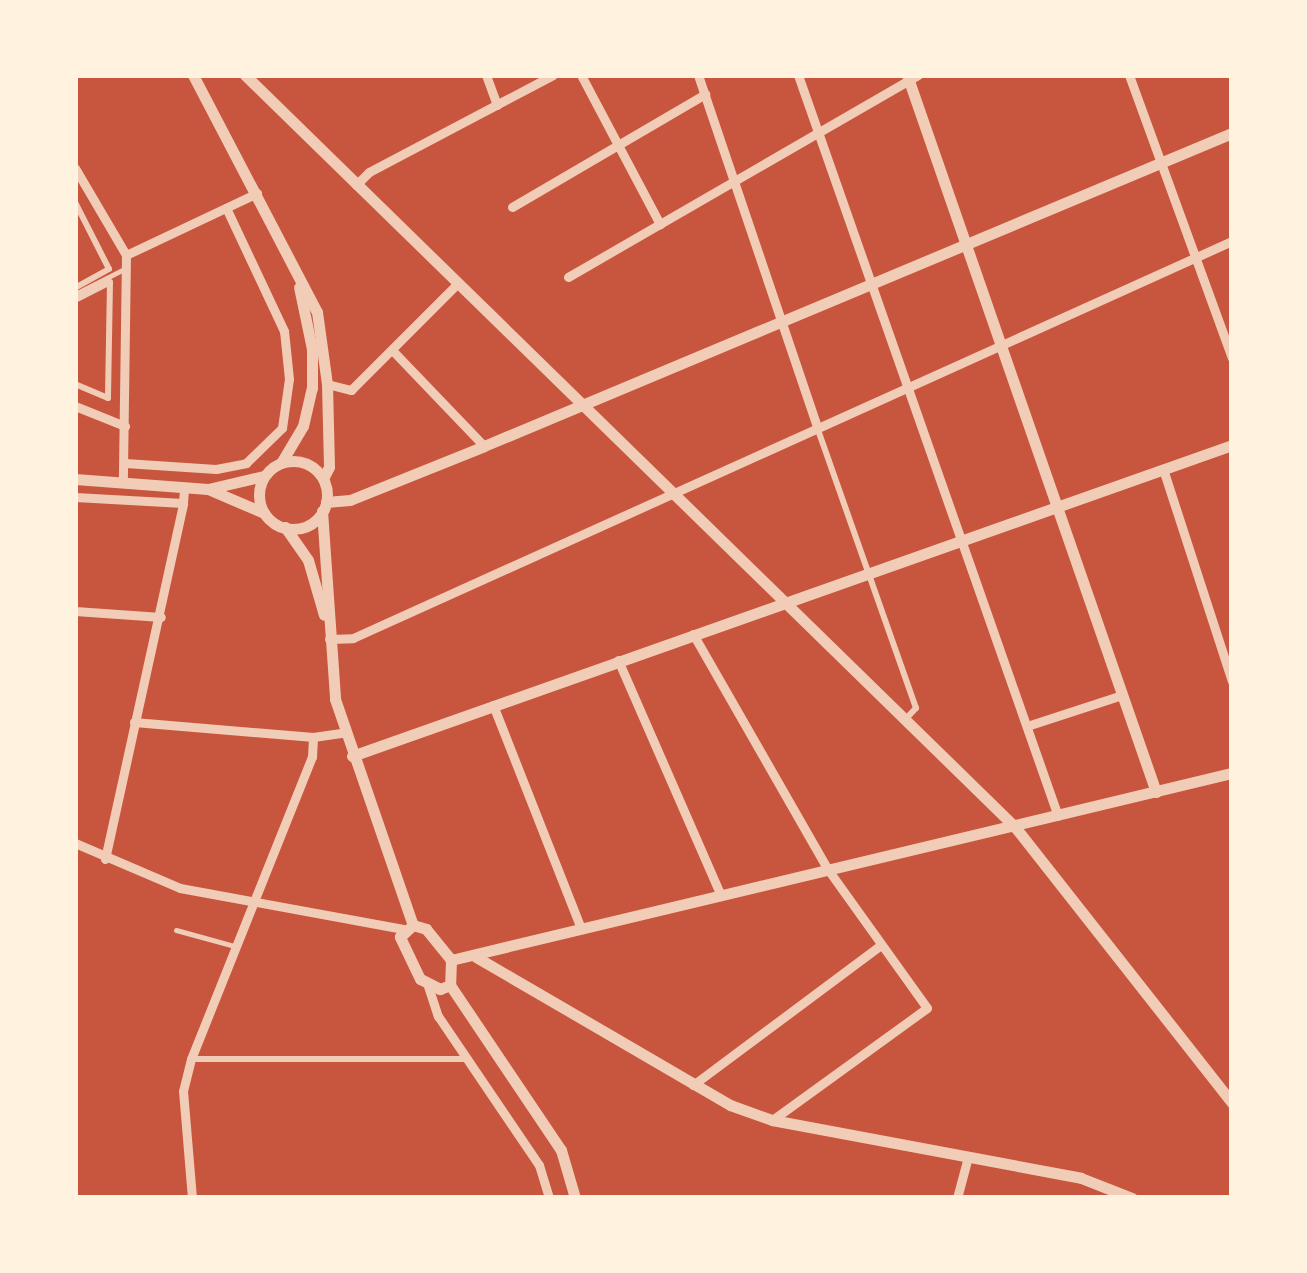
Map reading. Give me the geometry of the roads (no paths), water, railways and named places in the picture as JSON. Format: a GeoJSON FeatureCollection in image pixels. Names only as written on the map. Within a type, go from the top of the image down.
{"type":"FeatureCollection","features":[{"type":"Feature","properties":{"kind":"street"},"geometry":{"type":"LineString","coordinates":[[245,75],[1014,827],[1232,1103]]}},
{"type":"Feature","properties":{"kind":"street"},"geometry":{"type":"LineString","coordinates":[[486,75],[497,105]]}},
{"type":"Feature","properties":{"kind":"street"},"geometry":{"type":"LineString","coordinates":[[356,185],[369,172],[553,75]]}},
{"type":"Feature","properties":{"kind":"street"},"geometry":{"type":"LineString","coordinates":[[581,75],[660,224]]}},
{"type":"Feature","properties":{"kind":"street"},"geometry":{"type":"LineString","coordinates":[[698,75],[916,708],[903,722]]}},
{"type":"Feature","properties":{"kind":"street"},"geometry":{"type":"LineString","coordinates":[[798,75],[1058,816]]}},
{"type":"Feature","properties":{"kind":"street"},"geometry":{"type":"LineString","coordinates":[[1129,75],[1193,258],[1228,330],[1232,358]]}},
{"type":"Feature","properties":{"kind":"street"},"geometry":{"type":"LineString","coordinates":[[568,277],[911,77],[1000,346],[1156,792]]}},
{"type":"Feature","properties":{"kind":"street"},"geometry":{"type":"LineString","coordinates":[[198,78],[317,312],[327,384],[329,467],[323,479],[329,639],[343,733],[408,927],[403,948],[428,986],[438,1016],[538,1165],[549,1198]]}},
{"type":"Feature","properties":{"kind":"street"},"geometry":{"type":"LineString","coordinates":[[512,207],[705,94]]}},
{"type":"Feature","properties":{"kind":"street"},"geometry":{"type":"LineString","coordinates":[[285,528],[310,524],[324,507],[582,406],[1232,133]]}},
{"type":"Feature","properties":{"kind":"street"},"geometry":{"type":"LineString","coordinates":[[75,168],[126,255],[124,483]]}},
{"type":"Feature","properties":{"kind":"street"},"geometry":{"type":"LineString","coordinates":[[126,255],[257,193]]}},
{"type":"Feature","properties":{"kind":"street"},"geometry":{"type":"LineString","coordinates":[[75,202],[109,270],[75,294]]}},
{"type":"Feature","properties":{"kind":"street"},"geometry":{"type":"LineString","coordinates":[[125,463],[216,470],[246,463],[282,428],[289,379],[284,331],[226,208]]}},
{"type":"Feature","properties":{"kind":"street"},"geometry":{"type":"LineString","coordinates":[[329,639],[353,638],[908,384],[1232,242]]}},
{"type":"Feature","properties":{"kind":"street"},"geometry":{"type":"LineString","coordinates":[[75,479],[208,489],[264,476],[281,463],[303,426],[312,388],[312,349],[296,273]]}},
{"type":"Feature","properties":{"kind":"street"},"geometry":{"type":"LineString","coordinates":[[75,294],[110,282],[108,398],[75,384]]}},
{"type":"Feature","properties":{"kind":"street"},"geometry":{"type":"LineString","coordinates":[[327,384],[351,390],[457,284]]}},
{"type":"Feature","properties":{"kind":"street"},"geometry":{"type":"LineString","coordinates":[[393,351],[484,446]]}},
{"type":"Feature","properties":{"kind":"street"},"geometry":{"type":"LineString","coordinates":[[75,406],[125,426]]}},
{"type":"Feature","properties":{"kind":"street"},"geometry":{"type":"LineString","coordinates":[[352,756],[1232,445]]}},
{"type":"Feature","properties":{"kind":"street"},"geometry":{"type":"LineString","coordinates":[[281,463],[300,462],[323,479]]}},
{"type":"Feature","properties":{"kind":"street"},"geometry":{"type":"LineString","coordinates":[[1163,469],[1232,681]]}},
{"type":"Feature","properties":{"kind":"street"},"geometry":{"type":"LineString","coordinates":[[264,476],[259,494],[264,513]]}},
{"type":"Feature","properties":{"kind":"street"},"geometry":{"type":"LineString","coordinates":[[105,858],[160,616],[184,488]]}},
{"type":"Feature","properties":{"kind":"street"},"geometry":{"type":"LineString","coordinates":[[208,489],[264,513],[285,528],[308,560],[329,639]]}},
{"type":"Feature","properties":{"kind":"street"},"geometry":{"type":"LineString","coordinates":[[75,496],[183,503]]}},
{"type":"Feature","properties":{"kind":"street"},"geometry":{"type":"LineString","coordinates":[[75,611],[160,616]]}},
{"type":"Feature","properties":{"kind":"street"},"geometry":{"type":"LineString","coordinates":[[692,634],[829,871],[927,1008],[772,1120]]}},
{"type":"Feature","properties":{"kind":"street"},"geometry":{"type":"LineString","coordinates":[[618,660],[721,896]]}},
{"type":"Feature","properties":{"kind":"street"},"geometry":{"type":"LineString","coordinates":[[1027,726],[1122,695]]}},
{"type":"Feature","properties":{"kind":"street"},"geometry":{"type":"LineString","coordinates":[[493,705],[581,928]]}},
{"type":"Feature","properties":{"kind":"street"},"geometry":{"type":"LineString","coordinates":[[134,722],[313,737],[343,733]]}},
{"type":"Feature","properties":{"kind":"street"},"geometry":{"type":"LineString","coordinates":[[192,1198],[183,1092],[191,1059],[312,757],[313,737]]}},
{"type":"Feature","properties":{"kind":"street"},"geometry":{"type":"LineString","coordinates":[[451,960],[1232,774]]}},
{"type":"Feature","properties":{"kind":"street"},"geometry":{"type":"LineString","coordinates":[[75,843],[180,888],[251,903],[426,929],[451,960],[450,985],[561,1150],[575,1198]]}},
{"type":"Feature","properties":{"kind":"street"},"geometry":{"type":"LineString","coordinates":[[693,1085],[880,945]]}},
{"type":"Feature","properties":{"kind":"street"},"geometry":{"type":"LineString","coordinates":[[476,957],[693,1085],[772,1120],[1082,1178],[1132,1198]]}},
{"type":"Feature","properties":{"kind":"street"},"geometry":{"type":"LineString","coordinates":[[428,986],[450,985]]}},
{"type":"Feature","properties":{"kind":"street"},"geometry":{"type":"LineString","coordinates":[[191,1059],[467,1059]]}},
{"type":"Feature","properties":{"kind":"street"},"geometry":{"type":"LineString","coordinates":[[957,1198],[968,1157]]}},
{"type":"Feature","properties":{"kind":"lane"},"geometry":{"type":"LineString","coordinates":[[75,294],[126,268]]}},
{"type":"Feature","properties":{"kind":"lane"},"geometry":{"type":"LineString","coordinates":[[176,930],[234,946]]}}]}
